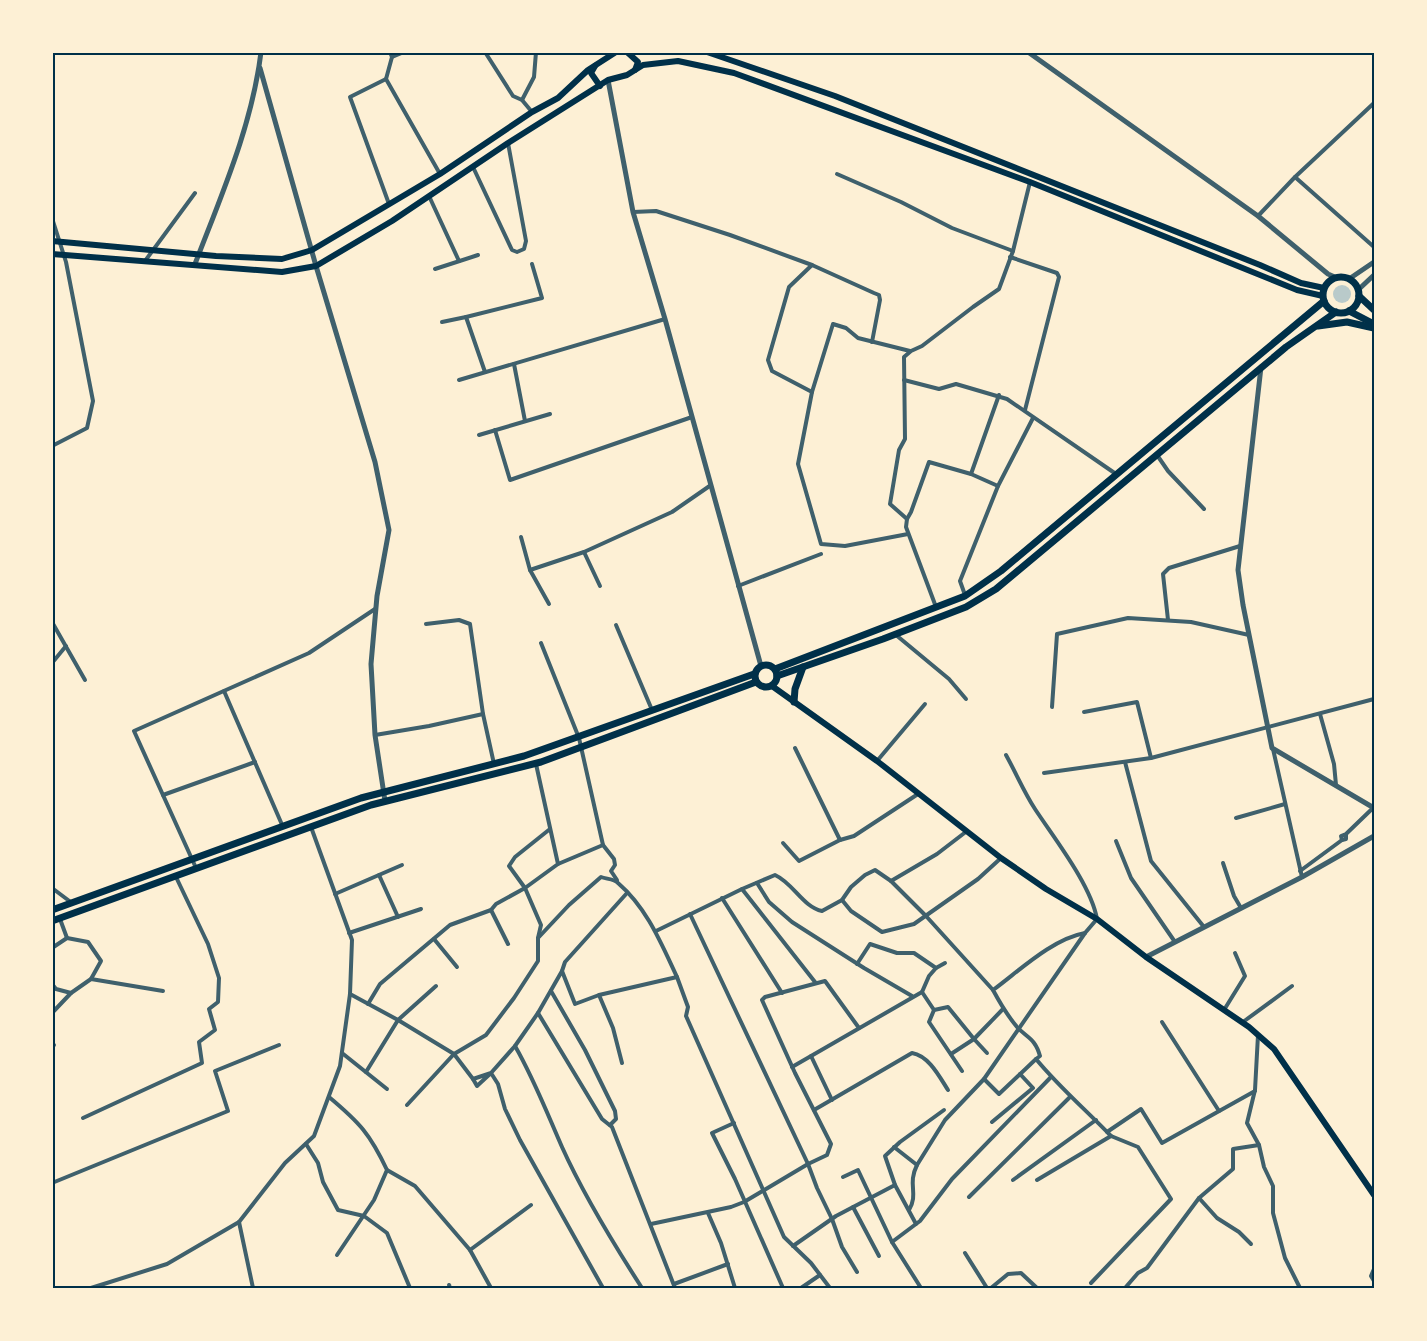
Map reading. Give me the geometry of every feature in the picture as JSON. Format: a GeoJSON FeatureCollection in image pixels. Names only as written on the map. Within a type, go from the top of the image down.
{"type":"FeatureCollection","features":[{"type":"Feature","properties":{"kind":"main road"},"geometry":{"type":"LineString","coordinates":[[56,242],[282,260],[312,250],[440,174],[532,112],[558,98],[595,66],[616,52]]}},
{"type":"Feature","properties":{"kind":"main road"},"geometry":{"type":"LineString","coordinates":[[627,52],[638,62],[635,70]]}},
{"type":"Feature","properties":{"kind":"main road"},"geometry":{"type":"LineString","coordinates":[[707,52],[835,96],[1301,283],[1324,288]]}},
{"type":"Feature","properties":{"kind":"main road"},"geometry":{"type":"LineString","coordinates":[[52,254],[282,272],[316,266],[392,222],[473,166],[608,80],[627,75],[643,65],[678,61],[734,73],[1030,182],[1324,299]]}},
{"type":"Feature","properties":{"kind":"main road"},"geometry":{"type":"LineString","coordinates":[[595,66],[591,73],[600,86]]}},
{"type":"Feature","properties":{"kind":"main road"},"geometry":{"type":"LineString","coordinates":[[1336,312],[1331,310],[1324,299],[1324,288],[1330,281],[1337,278],[1348,279],[1356,286],[1357,302],[1349,311]]}},
{"type":"Feature","properties":{"kind":"main road"},"geometry":{"type":"LineString","coordinates":[[1358,293],[1374,310]]}},
{"type":"Feature","properties":{"kind":"main road"},"geometry":{"type":"LineString","coordinates":[[776,672],[965,596],[1001,571],[1324,299]]}},
{"type":"Feature","properties":{"kind":"main road"},"geometry":{"type":"LineString","coordinates":[[776,672],[803,667],[966,607],[996,589],[1261,367],[1312,328],[1336,312],[1349,311],[1374,326]]}},
{"type":"Feature","properties":{"kind":"main road"},"geometry":{"type":"LineString","coordinates":[[1312,328],[1347,322],[1374,326]]}},
{"type":"Feature","properties":{"kind":"main road"},"geometry":{"type":"LineString","coordinates":[[56,919],[385,801],[536,764],[755,678],[761,666],[768,665],[776,672]]}},
{"type":"Feature","properties":{"kind":"main road"},"geometry":{"type":"LineString","coordinates":[[794,702],[795,689],[803,667]]}},
{"type":"Feature","properties":{"kind":"main road"},"geometry":{"type":"LineString","coordinates":[[772,686],[776,672]]}},
{"type":"Feature","properties":{"kind":"main road"},"geometry":{"type":"LineString","coordinates":[[52,910],[383,791],[524,756],[755,678]]}},
{"type":"Feature","properties":{"kind":"main road"},"geometry":{"type":"LineString","coordinates":[[755,678],[761,687],[772,686],[877,761],[1001,858],[1046,889],[1097,919],[1146,957],[1243,1022],[1274,1049],[1374,1195]]}},
{"type":"Feature","properties":{"kind":"street"},"geometry":{"type":"LineString","coordinates":[[195,264],[247,122],[260,68],[261,52]]}},
{"type":"Feature","properties":{"kind":"street"},"geometry":{"type":"LineString","coordinates":[[404,52],[391,55],[386,79],[440,174]]}},
{"type":"Feature","properties":{"kind":"street"},"geometry":{"type":"LineString","coordinates":[[485,52],[513,96],[522,100],[532,112]]}},
{"type":"Feature","properties":{"kind":"street"},"geometry":{"type":"LineString","coordinates":[[522,100],[534,77],[536,52]]}},
{"type":"Feature","properties":{"kind":"street"},"geometry":{"type":"LineString","coordinates":[[1028,52],[1258,216],[1328,274],[1337,278]]}},
{"type":"Feature","properties":{"kind":"street"},"geometry":{"type":"LineString","coordinates":[[260,68],[375,462],[389,530],[376,608],[371,664],[375,735],[385,801]]}},
{"type":"Feature","properties":{"kind":"street"},"geometry":{"type":"LineString","coordinates":[[386,79],[350,97],[389,205]]}},
{"type":"Feature","properties":{"kind":"street"},"geometry":{"type":"LineString","coordinates":[[608,80],[633,212],[665,318],[737,586],[761,666]]}},
{"type":"Feature","properties":{"kind":"street"},"geometry":{"type":"LineString","coordinates":[[1258,216],[1295,177],[1374,103]]}},
{"type":"Feature","properties":{"kind":"street"},"geometry":{"type":"LineString","coordinates":[[473,166],[512,250],[517,252],[524,249],[526,241],[508,143]]}},
{"type":"Feature","properties":{"kind":"street"},"geometry":{"type":"LineString","coordinates":[[837,174],[901,202],[951,228],[1012,251]]}},
{"type":"Feature","properties":{"kind":"street"},"geometry":{"type":"LineString","coordinates":[[1295,177],[1374,247]]}},
{"type":"Feature","properties":{"kind":"street"},"geometry":{"type":"LineString","coordinates":[[907,519],[890,504],[899,450],[905,439],[904,357],[999,289],[1012,251],[1030,182]]}},
{"type":"Feature","properties":{"kind":"street"},"geometry":{"type":"LineString","coordinates":[[144,261],[195,193]]}},
{"type":"Feature","properties":{"kind":"street"},"geometry":{"type":"LineString","coordinates":[[429,195],[459,261]]}},
{"type":"Feature","properties":{"kind":"street"},"geometry":{"type":"LineString","coordinates":[[633,212],[656,211],[730,235],[812,265],[879,295],[879,311],[872,342]]}},
{"type":"Feature","properties":{"kind":"street"},"geometry":{"type":"LineString","coordinates":[[52,218],[56,242],[64,255],[93,401],[87,428],[52,446]]}},
{"type":"Feature","properties":{"kind":"street"},"geometry":{"type":"LineString","coordinates":[[435,269],[478,255]]}},
{"type":"Feature","properties":{"kind":"street"},"geometry":{"type":"LineString","coordinates":[[1010,257],[1059,276],[1025,410]]}},
{"type":"Feature","properties":{"kind":"street"},"geometry":{"type":"LineString","coordinates":[[1348,279],[1374,262]]}},
{"type":"Feature","properties":{"kind":"street"},"geometry":{"type":"LineString","coordinates":[[442,322],[542,298],[532,264]]}},
{"type":"Feature","properties":{"kind":"street"},"geometry":{"type":"LineString","coordinates":[[812,265],[789,287],[768,360],[772,371],[812,392]]}},
{"type":"Feature","properties":{"kind":"street"},"geometry":{"type":"LineString","coordinates":[[1358,293],[1374,275]]}},
{"type":"Feature","properties":{"kind":"street"},"geometry":{"type":"LineString","coordinates":[[466,317],[485,372]]}},
{"type":"Feature","properties":{"kind":"street"},"geometry":{"type":"LineString","coordinates":[[459,380],[665,318]]}},
{"type":"Feature","properties":{"kind":"street"},"geometry":{"type":"LineString","coordinates":[[908,534],[845,546],[821,544],[798,464],[812,392],[833,324],[846,328],[858,338],[911,351]]}},
{"type":"Feature","properties":{"kind":"street"},"geometry":{"type":"LineString","coordinates":[[514,364],[525,421]]}},
{"type":"Feature","properties":{"kind":"street"},"geometry":{"type":"LineString","coordinates":[[1261,367],[1238,570],[1272,748],[1301,874]]}},
{"type":"Feature","properties":{"kind":"street"},"geometry":{"type":"LineString","coordinates":[[904,380],[939,388],[957,384],[999,395],[1025,410],[1033,418],[1117,474]]}},
{"type":"Feature","properties":{"kind":"street"},"geometry":{"type":"LineString","coordinates":[[971,474],[999,395]]}},
{"type":"Feature","properties":{"kind":"street"},"geometry":{"type":"LineString","coordinates":[[479,435],[550,414]]}},
{"type":"Feature","properties":{"kind":"street"},"geometry":{"type":"LineString","coordinates":[[495,430],[510,480],[692,416]]}},
{"type":"Feature","properties":{"kind":"street"},"geometry":{"type":"LineString","coordinates":[[965,596],[960,581],[998,486],[1033,418]]}},
{"type":"Feature","properties":{"kind":"street"},"geometry":{"type":"LineString","coordinates":[[1157,454],[1168,471],[1204,509]]}},
{"type":"Feature","properties":{"kind":"street"},"geometry":{"type":"LineString","coordinates":[[936,608],[906,527],[929,462],[971,474],[998,486]]}},
{"type":"Feature","properties":{"kind":"street"},"geometry":{"type":"LineString","coordinates":[[530,570],[584,552],[672,512],[711,485]]}},
{"type":"Feature","properties":{"kind":"street"},"geometry":{"type":"LineString","coordinates":[[520,537],[530,570],[549,604]]}},
{"type":"Feature","properties":{"kind":"street"},"geometry":{"type":"LineString","coordinates":[[1168,620],[1163,574],[1169,568],[1240,546]]}},
{"type":"Feature","properties":{"kind":"street"},"geometry":{"type":"LineString","coordinates":[[584,552],[600,586]]}},
{"type":"Feature","properties":{"kind":"street"},"geometry":{"type":"LineString","coordinates":[[737,586],[821,554]]}},
{"type":"Feature","properties":{"kind":"street"},"geometry":{"type":"LineString","coordinates":[[196,868],[134,731],[309,653],[376,608]]}},
{"type":"Feature","properties":{"kind":"street"},"geometry":{"type":"LineString","coordinates":[[1052,707],[1057,634],[1128,618],[1191,622],[1249,635]]}},
{"type":"Feature","properties":{"kind":"street"},"geometry":{"type":"LineString","coordinates":[[426,624],[459,620],[470,624],[483,714],[494,764]]}},
{"type":"Feature","properties":{"kind":"street"},"geometry":{"type":"LineString","coordinates":[[52,622],[85,680]]}},
{"type":"Feature","properties":{"kind":"street"},"geometry":{"type":"LineString","coordinates":[[615,625],[652,712]]}},
{"type":"Feature","properties":{"kind":"street"},"geometry":{"type":"LineString","coordinates":[[895,635],[949,680],[966,699]]}},
{"type":"Feature","properties":{"kind":"street"},"geometry":{"type":"LineString","coordinates":[[542,643],[579,738],[603,845],[614,859],[615,865],[611,870],[656,931],[688,1007],[686,1016],[784,1237],[830,1288]]}},
{"type":"Feature","properties":{"kind":"street"},"geometry":{"type":"LineString","coordinates":[[52,663],[66,646]]}},
{"type":"Feature","properties":{"kind":"street"},"geometry":{"type":"LineString","coordinates":[[224,691],[283,827]]}},
{"type":"Feature","properties":{"kind":"street"},"geometry":{"type":"LineString","coordinates":[[1044,773],[1151,758],[1374,699]]}},
{"type":"Feature","properties":{"kind":"street"},"geometry":{"type":"LineString","coordinates":[[1084,712],[1137,702],[1151,758]]}},
{"type":"Feature","properties":{"kind":"street"},"geometry":{"type":"LineString","coordinates":[[877,761],[925,704]]}},
{"type":"Feature","properties":{"kind":"street"},"geometry":{"type":"LineString","coordinates":[[375,735],[483,714]]}},
{"type":"Feature","properties":{"kind":"street"},"geometry":{"type":"LineString","coordinates":[[1320,714],[1334,764],[1336,786]]}},
{"type":"Feature","properties":{"kind":"street"},"geometry":{"type":"LineString","coordinates":[[795,748],[840,840]]}},
{"type":"Feature","properties":{"kind":"street"},"geometry":{"type":"LineString","coordinates":[[1272,748],[1374,808],[1345,838],[1301,874]]}},
{"type":"Feature","properties":{"kind":"street"},"geometry":{"type":"LineString","coordinates":[[909,1210],[914,1201],[911,1177],[945,1120],[984,1079],[1097,919],[1091,899],[1057,840],[1035,808],[1006,755]]}},
{"type":"Feature","properties":{"kind":"street"},"geometry":{"type":"LineString","coordinates":[[163,795],[255,762]]}},
{"type":"Feature","properties":{"kind":"street"},"geometry":{"type":"LineString","coordinates":[[1125,762],[1151,861],[1204,927]]}},
{"type":"Feature","properties":{"kind":"street"},"geometry":{"type":"LineString","coordinates":[[536,764],[558,864]]}},
{"type":"Feature","properties":{"kind":"street"},"geometry":{"type":"LineString","coordinates":[[783,843],[799,861],[840,840],[854,836],[918,794]]}},
{"type":"Feature","properties":{"kind":"street"},"geometry":{"type":"LineString","coordinates":[[1236,818],[1285,804]]}},
{"type":"Feature","properties":{"kind":"street"},"geometry":{"type":"LineString","coordinates":[[91,1288],[167,1264],[239,1222],[285,1163],[315,1136],[340,1065],[350,994],[352,940],[310,826]]}},
{"type":"Feature","properties":{"kind":"street"},"geometry":{"type":"LineString","coordinates":[[407,1105],[454,1054],[486,1035],[538,961],[538,938],[541,925],[525,888],[509,866],[515,857],[550,829]]}},
{"type":"Feature","properties":{"kind":"street"},"geometry":{"type":"LineString","coordinates":[[891,881],[937,854],[967,831]]}},
{"type":"Feature","properties":{"kind":"street"},"geometry":{"type":"LineString","coordinates":[[1146,957],[1374,836]]}},
{"type":"Feature","properties":{"kind":"street"},"geometry":{"type":"LineString","coordinates":[[1345,838],[1352,849]]}},
{"type":"Feature","properties":{"kind":"street"},"geometry":{"type":"LineString","coordinates":[[1116,841],[1131,878],[1176,942]]}},
{"type":"Feature","properties":{"kind":"street"},"geometry":{"type":"LineString","coordinates":[[368,1004],[380,984],[450,925],[491,910],[496,904],[525,888],[558,864],[603,845]]}},
{"type":"Feature","properties":{"kind":"street"},"geometry":{"type":"LineString","coordinates":[[842,900],[851,911],[882,932],[914,924],[978,879],[1001,858]]}},
{"type":"Feature","properties":{"kind":"street"},"geometry":{"type":"LineString","coordinates":[[1223,863],[1234,896],[1241,908]]}},
{"type":"Feature","properties":{"kind":"street"},"geometry":{"type":"LineString","coordinates":[[336,894],[402,865]]}},
{"type":"Feature","properties":{"kind":"street"},"geometry":{"type":"LineString","coordinates":[[656,931],[775,875],[786,880],[815,910],[822,912],[842,900],[851,887],[875,870],[891,881],[926,916],[993,990],[1003,1009],[1019,1029],[1030,1036],[1038,1049],[1040,1056],[999,1094],[984,1079]]}},
{"type":"Feature","properties":{"kind":"street"},"geometry":{"type":"LineString","coordinates":[[379,875],[398,917]]}},
{"type":"Feature","properties":{"kind":"street"},"geometry":{"type":"LineString","coordinates":[[83,1118],[202,1063],[199,1042],[215,1030],[209,1009],[218,1002],[219,978],[208,944],[176,876]]}},
{"type":"Feature","properties":{"kind":"street"},"geometry":{"type":"LineString","coordinates":[[538,938],[569,905],[601,878],[617,881]]}},
{"type":"Feature","properties":{"kind":"street"},"geometry":{"type":"LineString","coordinates":[[757,883],[769,902],[792,922],[912,996]]}},
{"type":"Feature","properties":{"kind":"street"},"geometry":{"type":"LineString","coordinates":[[52,888],[73,903]]}},
{"type":"Feature","properties":{"kind":"street"},"geometry":{"type":"LineString","coordinates":[[742,889],[815,982]]}},
{"type":"Feature","properties":{"kind":"street"},"geometry":{"type":"LineString","coordinates":[[350,994],[454,1054],[477,1086],[516,1046],[538,1013],[565,962],[627,893]]}},
{"type":"Feature","properties":{"kind":"street"},"geometry":{"type":"LineString","coordinates":[[722,898],[782,993]]}},
{"type":"Feature","properties":{"kind":"street"},"geometry":{"type":"LineString","coordinates":[[349,933],[421,909]]}},
{"type":"Feature","properties":{"kind":"street"},"geometry":{"type":"LineString","coordinates":[[491,910],[508,944]]}},
{"type":"Feature","properties":{"kind":"street"},"geometry":{"type":"LineString","coordinates":[[690,914],[808,1164],[842,1247],[857,1272]]}},
{"type":"Feature","properties":{"kind":"street"},"geometry":{"type":"LineString","coordinates":[[56,919],[68,938]]}},
{"type":"Feature","properties":{"kind":"street"},"geometry":{"type":"LineString","coordinates":[[993,990],[1050,949],[1072,936],[1085,933]]}},
{"type":"Feature","properties":{"kind":"street"},"geometry":{"type":"LineString","coordinates":[[52,948],[68,938],[88,942],[101,961],[91,980],[71,993],[52,1013]]}},
{"type":"Feature","properties":{"kind":"street"},"geometry":{"type":"LineString","coordinates":[[434,939],[458,967]]}},
{"type":"Feature","properties":{"kind":"street"},"geometry":{"type":"LineString","coordinates":[[857,964],[870,944],[897,953],[914,953],[936,968]]}},
{"type":"Feature","properties":{"kind":"street"},"geometry":{"type":"LineString","coordinates":[[1224,1010],[1245,976],[1236,953]]}},
{"type":"Feature","properties":{"kind":"street"},"geometry":{"type":"LineString","coordinates":[[792,1066],[922,992],[929,976],[945,963]]}},
{"type":"Feature","properties":{"kind":"street"},"geometry":{"type":"LineString","coordinates":[[562,971],[575,1004],[599,995],[677,977]]}},
{"type":"Feature","properties":{"kind":"street"},"geometry":{"type":"LineString","coordinates":[[91,980],[163,991]]}},
{"type":"Feature","properties":{"kind":"street"},"geometry":{"type":"LineString","coordinates":[[651,1224],[708,1213],[744,1202],[827,1155],[831,1144],[762,1000],[765,997],[825,981],[859,1028]]}},
{"type":"Feature","properties":{"kind":"street"},"geometry":{"type":"LineString","coordinates":[[52,984],[56,989],[71,993]]}},
{"type":"Feature","properties":{"kind":"street"},"geometry":{"type":"LineString","coordinates":[[366,1072],[398,1020],[436,986]]}},
{"type":"Feature","properties":{"kind":"street"},"geometry":{"type":"LineString","coordinates":[[1243,1022],[1292,986]]}},
{"type":"Feature","properties":{"kind":"street"},"geometry":{"type":"LineString","coordinates":[[550,991],[585,1050],[615,1111],[616,1119],[609,1125]]}},
{"type":"Feature","properties":{"kind":"street"},"geometry":{"type":"LineString","coordinates":[[922,992],[934,1010]]}},
{"type":"Feature","properties":{"kind":"street"},"geometry":{"type":"LineString","coordinates":[[599,995],[613,1028],[622,1063]]}},
{"type":"Feature","properties":{"kind":"street"},"geometry":{"type":"LineString","coordinates":[[934,1010],[948,1007],[987,1053]]}},
{"type":"Feature","properties":{"kind":"street"},"geometry":{"type":"LineString","coordinates":[[951,1054],[974,1039],[1003,1009]]}},
{"type":"Feature","properties":{"kind":"street"},"geometry":{"type":"LineString","coordinates":[[934,1010],[929,1022],[962,1071]]}},
{"type":"Feature","properties":{"kind":"street"},"geometry":{"type":"LineString","coordinates":[[538,1013],[602,1119],[612,1127],[674,1286],[728,1263]]}},
{"type":"Feature","properties":{"kind":"street"},"geometry":{"type":"LineString","coordinates":[[1162,1022],[1219,1111]]}},
{"type":"Feature","properties":{"kind":"street"},"geometry":{"type":"LineString","coordinates":[[1258,1035],[1255,1090],[1246,1123],[1258,1145],[1264,1167],[1273,1186],[1273,1213],[1285,1258],[1300,1288]]}},
{"type":"Feature","properties":{"kind":"street"},"geometry":{"type":"LineString","coordinates":[[52,1183],[228,1111],[215,1071],[279,1045]]}},
{"type":"Feature","properties":{"kind":"street"},"geometry":{"type":"LineString","coordinates":[[516,1046],[532,1074],[563,1148],[596,1213],[642,1288]]}},
{"type":"Feature","properties":{"kind":"street"},"geometry":{"type":"LineString","coordinates":[[342,1053],[387,1089]]}},
{"type":"Feature","properties":{"kind":"street"},"geometry":{"type":"LineString","coordinates":[[814,1110],[912,1053],[921,1054],[948,1090]]}},
{"type":"Feature","properties":{"kind":"street"},"geometry":{"type":"LineString","coordinates":[[811,1056],[832,1100]]}},
{"type":"Feature","properties":{"kind":"street"},"geometry":{"type":"LineString","coordinates":[[1036,1059],[1070,1097],[1081,1104],[1111,1136],[1138,1147],[1172,1199],[1091,1283]]}},
{"type":"Feature","properties":{"kind":"street"},"geometry":{"type":"LineString","coordinates":[[473,1079],[491,1073]]}},
{"type":"Feature","properties":{"kind":"street"},"geometry":{"type":"LineString","coordinates":[[491,1073],[498,1084],[505,1109],[520,1140],[603,1288]]}},
{"type":"Feature","properties":{"kind":"street"},"geometry":{"type":"LineString","coordinates":[[992,1122],[1033,1088],[1020,1074]]}},
{"type":"Feature","properties":{"kind":"street"},"geometry":{"type":"LineString","coordinates":[[892,1242],[916,1224],[952,1179],[1051,1077]]}},
{"type":"Feature","properties":{"kind":"street"},"geometry":{"type":"LineString","coordinates":[[1107,1132],[1141,1109],[1162,1143],[1255,1090]]}},
{"type":"Feature","properties":{"kind":"street"},"geometry":{"type":"LineString","coordinates":[[329,1097],[357,1120],[374,1143],[387,1170],[415,1186],[470,1250],[491,1288]]}},
{"type":"Feature","properties":{"kind":"street"},"geometry":{"type":"LineString","coordinates":[[969,1197],[1070,1097]]}},
{"type":"Feature","properties":{"kind":"street"},"geometry":{"type":"LineString","coordinates":[[916,1224],[895,1185],[885,1156],[944,1110]]}},
{"type":"Feature","properties":{"kind":"street"},"geometry":{"type":"LineString","coordinates":[[1013,1180],[1096,1120]]}},
{"type":"Feature","properties":{"kind":"street"},"geometry":{"type":"LineString","coordinates":[[734,1124],[712,1133],[783,1288]]}},
{"type":"Feature","properties":{"kind":"street"},"geometry":{"type":"LineString","coordinates":[[1037,1180],[1111,1136]]}},
{"type":"Feature","properties":{"kind":"street"},"geometry":{"type":"LineString","coordinates":[[306,1144],[318,1163],[322,1182],[338,1210],[364,1216],[387,1233],[410,1288]]}},
{"type":"Feature","properties":{"kind":"street"},"geometry":{"type":"LineString","coordinates":[[1125,1288],[1138,1273],[1147,1268],[1199,1198],[1233,1169],[1233,1149],[1258,1145]]}},
{"type":"Feature","properties":{"kind":"street"},"geometry":{"type":"LineString","coordinates":[[894,1147],[917,1165]]}},
{"type":"Feature","properties":{"kind":"street"},"geometry":{"type":"LineString","coordinates":[[337,1255],[374,1200],[387,1170]]}},
{"type":"Feature","properties":{"kind":"street"},"geometry":{"type":"LineString","coordinates":[[843,1177],[858,1170],[892,1242],[921,1288]]}},
{"type":"Feature","properties":{"kind":"street"},"geometry":{"type":"LineString","coordinates":[[793,1246],[832,1219],[895,1185]]}},
{"type":"Feature","properties":{"kind":"street"},"geometry":{"type":"LineString","coordinates":[[1199,1198],[1218,1218],[1239,1232],[1251,1244]]}},
{"type":"Feature","properties":{"kind":"street"},"geometry":{"type":"LineString","coordinates":[[470,1250],[531,1205]]}},
{"type":"Feature","properties":{"kind":"street"},"geometry":{"type":"LineString","coordinates":[[853,1207],[879,1256]]}},
{"type":"Feature","properties":{"kind":"street"},"geometry":{"type":"LineString","coordinates":[[708,1213],[718,1234],[735,1288]]}},
{"type":"Feature","properties":{"kind":"street"},"geometry":{"type":"LineString","coordinates":[[239,1222],[253,1288]]}},
{"type":"Feature","properties":{"kind":"street"},"geometry":{"type":"LineString","coordinates":[[965,1253],[989,1288],[1008,1274],[1021,1273],[1037,1288]]}},
{"type":"Feature","properties":{"kind":"street"},"geometry":{"type":"LineString","coordinates":[[1374,1269],[1371,1276],[1374,1281]]}},
{"type":"Feature","properties":{"kind":"street"},"geometry":{"type":"LineString","coordinates":[[801,1288],[820,1275]]}},
{"type":"Feature","properties":{"kind":"shaded area"},"geometry":{"type":"Polygon","coordinates":[[[1342,285],[1348,288],[1351,294],[1348,300],[1342,303],[1336,300],[1333,294],[1336,288],[1342,285]]]}}]}
